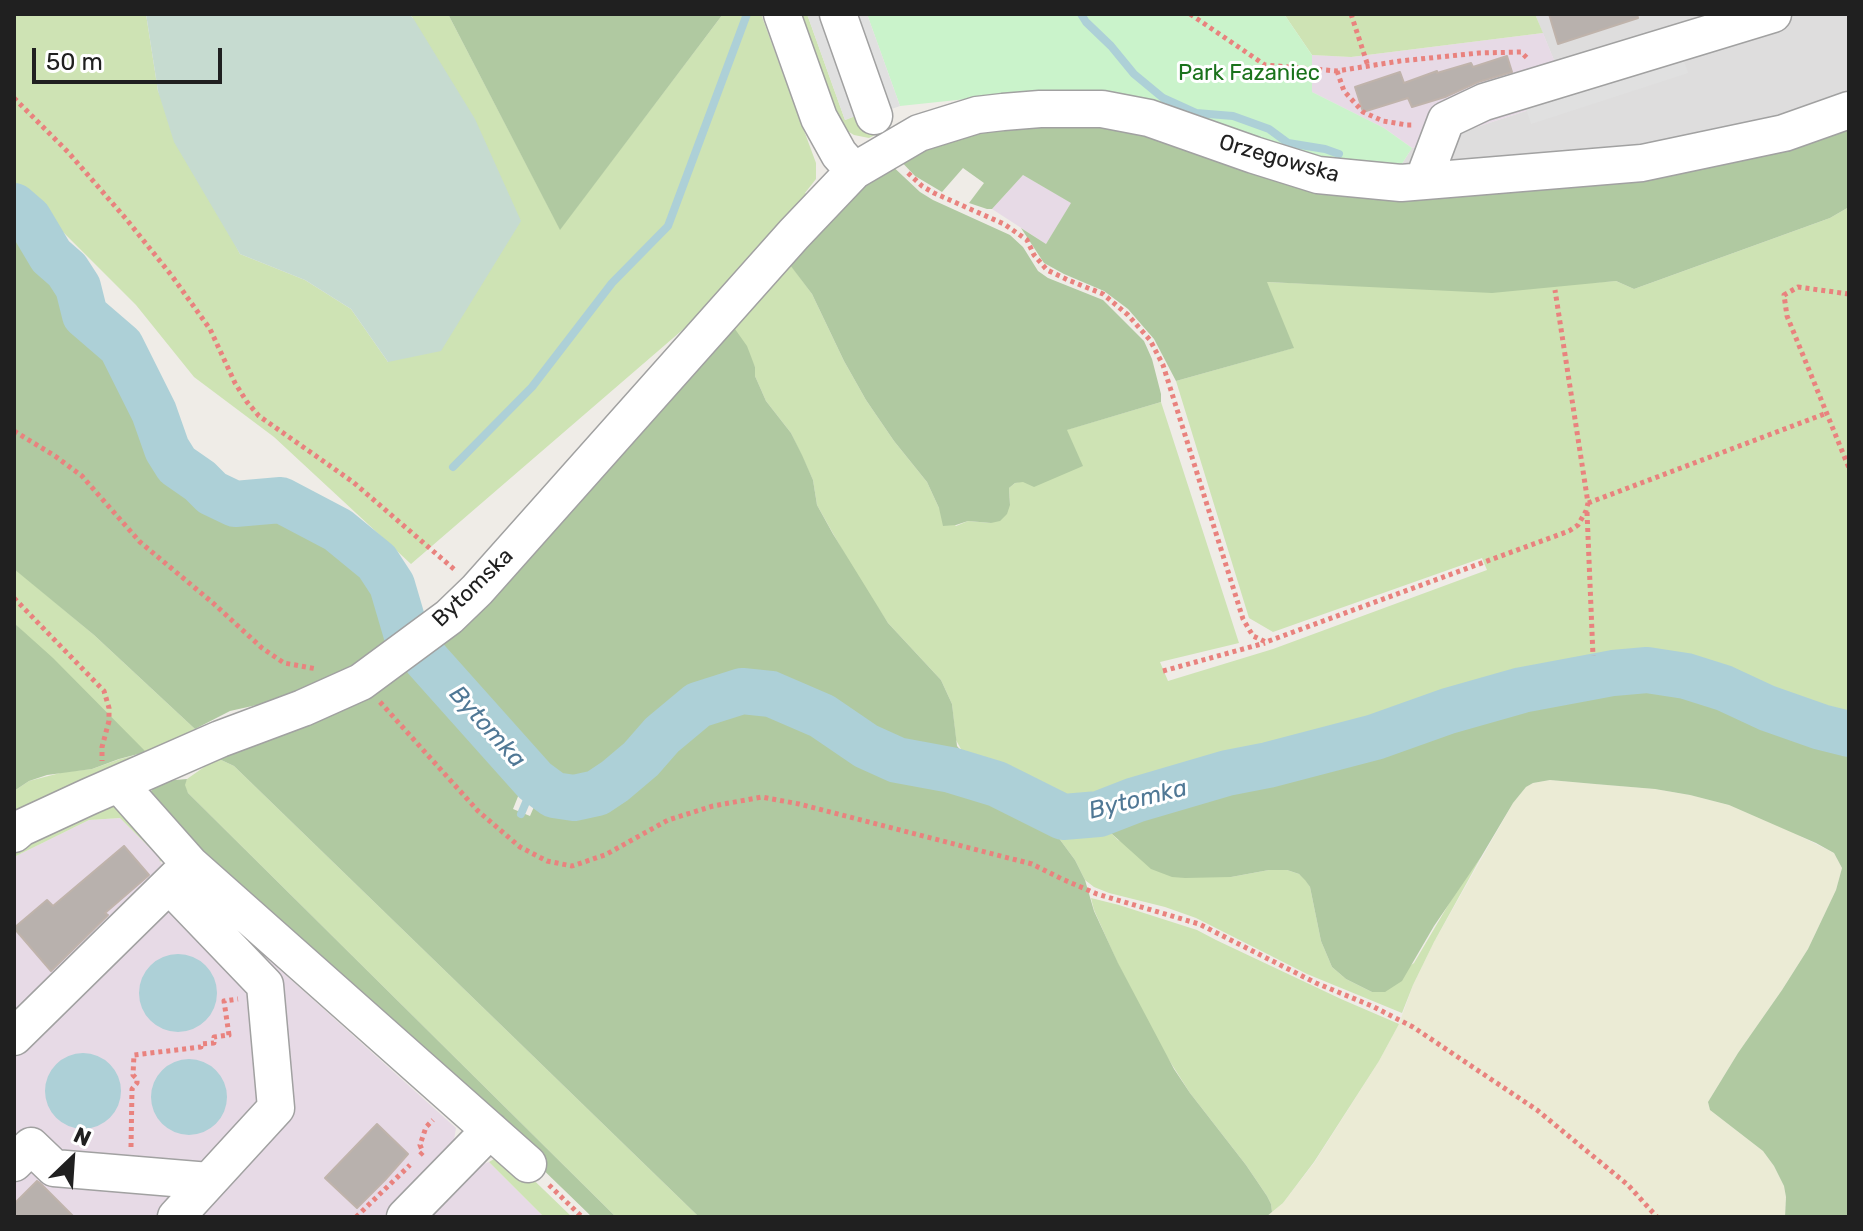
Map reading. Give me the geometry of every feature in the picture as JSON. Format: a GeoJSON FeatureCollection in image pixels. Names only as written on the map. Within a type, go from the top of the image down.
{"type":"FeatureCollection","features":[{"type":"Feature","properties":{"kind":"street"},"geometry":{"type":"LineString","coordinates":[[782,14],[819,118],[839,154],[854,171]]}},
{"type":"Feature","properties":{"kind":"street"},"geometry":{"type":"LineString","coordinates":[[838,14],[874,116]]}},
{"type":"Feature","properties":{"kind":"street"},"geometry":{"type":"LineString","coordinates":[[1423,181],[1446,120],[1484,102],[1773,14]]}},
{"type":"Feature","properties":{"kind":"street","name":"Orzegowska"},"geometry":{"type":"LineString","coordinates":[[794,234],[854,171],[919,133],[977,115],[1040,109],[1102,109],[1149,118],[1318,175],[1401,183],[1642,163],[1784,133],[1849,110]]}},
{"type":"Feature","properties":{"kind":"street","name":"Bytomska"},"geometry":{"type":"LineString","coordinates":[[14,834],[21,828],[220,739],[361,682],[449,617],[477,590],[794,234]]}},
{"type":"Feature","properties":{"kind":"street"},"geometry":{"type":"LineString","coordinates":[[119,784],[180,875],[265,985],[276,1108],[176,1217]]}},
{"type":"Feature","properties":{"kind":"street"},"geometry":{"type":"LineString","coordinates":[[14,1037],[180,875]]}},
{"type":"Feature","properties":{"kind":"street"},"geometry":{"type":"LineString","coordinates":[[180,875],[528,1164]]}},
{"type":"Feature","properties":{"kind":"street"},"geometry":{"type":"LineString","coordinates":[[405,1217],[490,1130]]}},
{"type":"Feature","properties":{"kind":"street"},"geometry":{"type":"LineString","coordinates":[[20,1145],[54,1168],[209,1181]]}},
{"type":"Feature","properties":{"kind":"path"},"geometry":{"type":"LineString","coordinates":[[1190,14],[1265,65],[1337,71],[1479,53],[1521,52],[1547,83]]}},
{"type":"Feature","properties":{"kind":"path"},"geometry":{"type":"LineString","coordinates":[[1351,14],[1368,66]]}},
{"type":"Feature","properties":{"kind":"path"},"geometry":{"type":"LineString","coordinates":[[1337,71],[1344,91],[1363,112],[1383,121],[1407,125],[1446,120]]}},
{"type":"Feature","properties":{"kind":"path"},"geometry":{"type":"LineString","coordinates":[[14,98],[68,152],[172,276],[210,329],[235,383],[259,416],[353,482],[477,590]]}},
{"type":"Feature","properties":{"kind":"path"},"geometry":{"type":"LineString","coordinates":[[888,152],[922,186],[1004,224],[1022,236],[1047,270],[1110,299],[1150,340],[1163,365],[1243,619],[1253,636],[1266,642],[1274,641]]}},
{"type":"Feature","properties":{"kind":"path"},"geometry":{"type":"LineString","coordinates":[[1849,294],[1798,287],[1784,295],[1787,316],[1849,468]]}},
{"type":"Feature","properties":{"kind":"path"},"geometry":{"type":"LineString","coordinates":[[1163,671],[1274,641],[1578,525],[1588,503],[1555,290]]}},
{"type":"Feature","properties":{"kind":"path"},"geometry":{"type":"LineString","coordinates":[[1588,503],[1827,413]]}},
{"type":"Feature","properties":{"kind":"path"},"geometry":{"type":"LineString","coordinates":[[14,431],[82,476],[140,542],[262,648],[284,663],[335,671],[361,682],[478,811],[520,847],[547,861],[572,866],[605,855],[668,820],[713,806],[762,797],[1032,864],[1097,894],[1199,924],[1316,983],[1413,1027],[1537,1110],[1628,1185],[1657,1217]]}},
{"type":"Feature","properties":{"kind":"path"},"geometry":{"type":"LineString","coordinates":[[1586,511],[1593,656]]}},
{"type":"Feature","properties":{"kind":"path"},"geometry":{"type":"LineString","coordinates":[[14,598],[104,691],[109,721],[102,747],[102,762],[119,784]]}},
{"type":"Feature","properties":{"kind":"path"},"geometry":{"type":"LineString","coordinates":[[132,1138],[132,1089],[137,1083],[133,1075],[134,1055],[201,1047],[201,1044],[214,1043],[214,1037],[229,1035],[226,1000]]}},
{"type":"Feature","properties":{"kind":"path"},"geometry":{"type":"LineString","coordinates":[[356,1217],[423,1152],[420,1145],[426,1127],[432,1121]]}},
{"type":"Feature","properties":{"kind":"path"},"geometry":{"type":"LineString","coordinates":[[528,1164],[582,1217]]}},
{"type":"Feature","properties":{"kind":"shaded area"},"geometry":{"type":"Polygon","coordinates":[[[807,14],[867,14],[900,106],[845,120],[807,14]]]}},
{"type":"Feature","properties":{"kind":"shaded area"},"geometry":{"type":"Polygon","coordinates":[[[1535,14],[1849,14],[1849,110],[1784,133],[1400,167],[1412,148],[1569,97],[1535,14]]]}},
{"type":"Feature","properties":{"kind":"shaded area"},"geometry":{"type":"Polygon","coordinates":[[[1543,33],[1569,97],[1412,148],[1384,128],[1312,92],[1312,55],[1351,57],[1543,33]]]}},
{"type":"Feature","properties":{"kind":"shaded area"},"geometry":{"type":"Polygon","coordinates":[[[1682,54],[1688,73],[1531,124],[1524,103],[1682,54]]]}},
{"type":"Feature","properties":{"kind":"shaded area"},"geometry":{"type":"Polygon","coordinates":[[[1023,175],[1072,203],[1046,244],[992,209],[1023,175]]]}},
{"type":"Feature","properties":{"kind":"shaded area"},"geometry":{"type":"Polygon","coordinates":[[[120,818],[159,857],[161,863],[456,1128],[454,1140],[480,1165],[489,1162],[544,1217],[14,1217],[14,857],[89,820],[120,818]]]}},
{"type":"Feature","properties":{"kind":"green space"},"geometry":{"type":"Polygon","coordinates":[[[14,14],[146,14],[158,91],[240,254],[305,280],[351,309],[388,362],[413,18],[409,14],[448,14],[560,229],[723,14],[761,14],[816,163],[816,179],[805,193],[811,198],[694,320],[411,564],[274,437],[194,377],[136,305],[14,183],[14,14]]]}},
{"type":"Feature","properties":{"kind":"green space"},"geometry":{"type":"Polygon","coordinates":[[[146,14],[409,14],[413,18],[475,119],[521,221],[441,351],[388,362],[351,309],[305,280],[240,254],[174,142],[158,91],[146,14]]]}},
{"type":"Feature","properties":{"kind":"green space"},"geometry":{"type":"Polygon","coordinates":[[[448,14],[723,14],[560,230],[448,14]]]}},
{"type":"Feature","properties":{"kind":"green space"},"geometry":{"type":"Polygon","coordinates":[[[793,14],[807,14],[845,120],[863,113],[879,133],[869,138],[854,135],[844,129],[833,102],[825,104],[793,14]]]}},
{"type":"Feature","properties":{"kind":"green space","name":"Park Fazaniec"},"geometry":{"type":"Polygon","coordinates":[[[867,14],[1284,14],[1312,55],[1312,92],[1384,128],[1412,148],[1400,167],[1362,165],[1289,152],[1033,92],[900,106],[867,14]]]}},
{"type":"Feature","properties":{"kind":"green space"},"geometry":{"type":"Polygon","coordinates":[[[1284,14],[1535,14],[1543,33],[1351,57],[1312,55],[1284,14]]]}},
{"type":"Feature","properties":{"kind":"green space"},"geometry":{"type":"Polygon","coordinates":[[[1060,113],[1363,187],[1849,115],[1849,207],[1830,218],[1634,289],[1616,281],[1492,293],[1267,282],[1294,348],[1176,381],[1154,339],[1128,309],[1104,291],[1044,263],[1021,228],[1046,244],[1071,203],[1023,175],[992,209],[987,209],[969,203],[984,183],[963,168],[942,192],[915,176],[894,154],[1060,113]]]}},
{"type":"Feature","properties":{"kind":"green space"},"geometry":{"type":"Polygon","coordinates":[[[887,161],[933,200],[1010,235],[1023,247],[1038,271],[1048,278],[1103,300],[1144,341],[1152,359],[1161,402],[1067,430],[1083,466],[1034,487],[1023,482],[1015,483],[1009,488],[1007,514],[1000,521],[968,521],[943,526],[927,482],[866,400],[812,294],[787,261],[887,161]]]}},
{"type":"Feature","properties":{"kind":"green space"},"geometry":{"type":"Polygon","coordinates":[[[1849,207],[1849,717],[1683,665],[1599,664],[1523,683],[1275,759],[1183,779],[1097,804],[1063,805],[1044,798],[1013,779],[979,765],[963,753],[956,740],[952,704],[941,680],[888,623],[858,578],[817,505],[813,480],[791,433],[766,401],[755,376],[755,367],[730,322],[787,260],[812,294],[866,400],[927,482],[939,508],[956,526],[968,521],[991,523],[1010,504],[1009,488],[1015,483],[1082,466],[1066,430],[1161,402],[1239,643],[1160,662],[1168,681],[1273,649],[1487,570],[1482,558],[1273,632],[1249,618],[1176,381],[1293,348],[1266,282],[1361,286],[1545,286],[1616,281],[1634,289],[1830,218],[1849,207]]]}},
{"type":"Feature","properties":{"kind":"green space"},"geometry":{"type":"Polygon","coordinates":[[[14,215],[22,222],[34,249],[62,274],[72,289],[71,304],[82,321],[112,348],[121,361],[156,450],[166,464],[191,489],[233,510],[247,513],[283,509],[328,531],[354,549],[385,589],[392,624],[400,637],[373,659],[279,700],[230,711],[195,729],[94,635],[14,569],[14,215]]]}},
{"type":"Feature","properties":{"kind":"green space"},"geometry":{"type":"Polygon","coordinates":[[[730,322],[747,346],[766,401],[791,433],[802,455],[813,480],[817,505],[833,534],[888,623],[941,680],[952,704],[957,746],[979,765],[945,754],[893,745],[845,713],[807,693],[787,686],[745,680],[715,685],[701,693],[648,731],[623,757],[596,778],[584,784],[560,783],[541,772],[505,725],[464,689],[429,649],[730,322]]]}},
{"type":"Feature","properties":{"kind":"green space"},"geometry":{"type":"Polygon","coordinates":[[[14,568],[94,635],[195,729],[14,818],[14,791],[29,781],[92,769],[145,753],[14,623],[14,568]]]}},
{"type":"Feature","properties":{"kind":"green space"},"geometry":{"type":"Polygon","coordinates":[[[14,623],[146,752],[92,769],[47,775],[29,781],[14,791],[14,623]]]}},
{"type":"Feature","properties":{"kind":"green space"},"geometry":{"type":"Polygon","coordinates":[[[411,656],[439,684],[517,776],[521,789],[513,809],[530,816],[539,795],[555,805],[579,807],[601,802],[657,756],[678,731],[707,710],[760,699],[773,701],[802,715],[879,760],[945,774],[1032,808],[1044,818],[1075,860],[1118,963],[1174,1069],[1246,1165],[1267,1196],[1272,1212],[1266,1217],[699,1217],[234,766],[217,758],[411,656]]]}},
{"type":"Feature","properties":{"kind":"green space"},"geometry":{"type":"Polygon","coordinates":[[[1610,664],[1683,665],[1849,717],[1849,730],[1769,705],[1730,686],[1691,674],[1652,667],[1523,683],[1610,664]]]}},
{"type":"Feature","properties":{"kind":"green space"},"geometry":{"type":"Polygon","coordinates":[[[1646,674],[1718,689],[1764,711],[1819,731],[1849,738],[1849,1217],[1785,1217],[1784,1186],[1774,1166],[1763,1151],[1710,1110],[1708,1102],[1808,949],[1836,890],[1842,868],[1834,853],[1816,843],[1729,805],[1690,795],[1550,780],[1533,783],[1513,803],[1402,981],[1385,992],[1372,992],[1346,979],[1332,967],[1321,941],[1310,887],[1299,874],[1269,870],[1231,877],[1172,877],[1151,869],[1112,834],[1110,823],[1125,806],[1377,740],[1527,692],[1646,674]]]}},
{"type":"Feature","properties":{"kind":"green space"},"geometry":{"type":"Polygon","coordinates":[[[217,758],[234,766],[699,1217],[616,1217],[188,793],[184,785],[187,779],[217,758]]]}},
{"type":"Feature","properties":{"kind":"green space"},"geometry":{"type":"Polygon","coordinates":[[[187,779],[185,785],[188,793],[616,1217],[592,1217],[500,1128],[208,872],[149,794],[163,781],[187,779]]]}},
{"type":"Feature","properties":{"kind":"green space"},"geometry":{"type":"Polygon","coordinates":[[[1550,780],[1655,789],[1729,805],[1834,853],[1842,868],[1836,890],[1808,949],[1708,1102],[1710,1110],[1763,1151],[1774,1166],[1784,1186],[1785,1217],[1266,1217],[1283,1203],[1314,1163],[1379,1061],[1399,1024],[1413,985],[1434,942],[1513,803],[1526,787],[1550,780]]]}},
{"type":"Feature","properties":{"kind":"green space"},"geometry":{"type":"Polygon","coordinates":[[[97,805],[116,805],[164,856],[160,862],[159,857],[120,818],[89,820],[14,857],[14,846],[97,805]]]}},
{"type":"Feature","properties":{"kind":"green space"},"geometry":{"type":"Polygon","coordinates":[[[1044,818],[1077,835],[1098,835],[1107,830],[1110,823],[1112,834],[1118,840],[1209,877],[1231,877],[1269,870],[1299,874],[1310,887],[1321,941],[1332,967],[1346,979],[1372,992],[1414,963],[1457,890],[1481,857],[1434,942],[1402,1013],[1307,974],[1196,918],[1094,887],[1085,880],[1075,860],[1044,818]]]}},
{"type":"Feature","properties":{"kind":"green space"},"geometry":{"type":"Polygon","coordinates":[[[1091,898],[1197,930],[1399,1024],[1314,1162],[1283,1203],[1272,1212],[1267,1196],[1190,1093],[1162,1049],[1118,964],[1091,898]]]}},
{"type":"Feature","properties":{"kind":"green space"},"geometry":{"type":"Polygon","coordinates":[[[499,1156],[515,1162],[572,1217],[544,1217],[489,1162],[499,1156]]]}},
{"type":"Feature","properties":{"kind":"water"},"geometry":{"type":"Polygon","coordinates":[[[178,954],[193,957],[205,966],[214,978],[217,993],[214,1008],[205,1020],[193,1029],[178,1032],[163,1029],[151,1020],[142,1008],[139,993],[142,978],[151,966],[163,957],[178,954]]]}},
{"type":"Feature","properties":{"kind":"water"},"geometry":{"type":"Polygon","coordinates":[[[91,1053],[104,1059],[115,1070],[121,1091],[119,1106],[104,1123],[91,1129],[75,1129],[62,1123],[47,1106],[45,1083],[51,1070],[68,1055],[91,1053]]]}},
{"type":"Feature","properties":{"kind":"water"},"geometry":{"type":"Polygon","coordinates":[[[182,1059],[196,1059],[210,1065],[221,1076],[227,1097],[225,1112],[216,1124],[204,1133],[182,1135],[168,1129],[157,1118],[151,1104],[151,1090],[157,1076],[168,1065],[182,1059]]]}},
{"type":"Feature","properties":{"kind":"building"},"geometry":{"type":"Polygon","coordinates":[[[1549,14],[1637,14],[1638,18],[1558,44],[1549,14]]]}},
{"type":"Feature","properties":{"kind":"building"},"geometry":{"type":"Polygon","coordinates":[[[1507,56],[1512,72],[1412,107],[1408,98],[1363,112],[1355,87],[1400,72],[1404,83],[1437,71],[1471,63],[1473,67],[1507,56]]]}},
{"type":"Feature","properties":{"kind":"building"},"geometry":{"type":"Polygon","coordinates":[[[124,846],[149,875],[105,913],[108,915],[51,971],[14,928],[47,900],[53,906],[124,846]]]}},
{"type":"Feature","properties":{"kind":"building"},"geometry":{"type":"Polygon","coordinates":[[[377,1124],[408,1154],[357,1208],[325,1178],[377,1124]]]}},
{"type":"Feature","properties":{"kind":"building"},"geometry":{"type":"Polygon","coordinates":[[[37,1181],[74,1217],[14,1217],[14,1204],[37,1181]]]}},
{"type":"Feature","properties":{"kind":"waterway"},"geometry":{"type":"LineString","coordinates":[[453,467],[532,387],[612,283],[668,226],[747,14]]}},
{"type":"Feature","properties":{"kind":"waterway"},"geometry":{"type":"LineString","coordinates":[[1081,14],[1134,74],[1163,98],[1196,113],[1233,116],[1269,129],[1288,143],[1339,154]]}},
{"type":"Feature","properties":{"kind":"waterway","name":"Bytomka"},"geometry":{"type":"LineString","coordinates":[[14,206],[29,219],[51,256],[67,270],[78,287],[85,315],[121,346],[177,465],[212,493],[235,504],[281,500],[338,530],[377,562],[392,585],[407,636]]}},
{"type":"Feature","properties":{"kind":"waterway","name":"Bytomka"},"geometry":{"type":"LineString","coordinates":[[426,659],[535,781],[554,795],[574,798],[597,793],[615,781],[698,705],[742,691],[771,694],[822,716],[866,746],[897,760],[951,770],[997,784],[1063,817],[1099,814],[1227,773],[1375,737],[1448,711],[1522,690],[1613,673],[1647,670],[1686,676],[1724,688],[1767,708],[1849,734]]}},
{"type":"Feature","properties":{"kind":"waterway"},"geometry":{"type":"LineString","coordinates":[[521,814],[535,781]]}}]}
